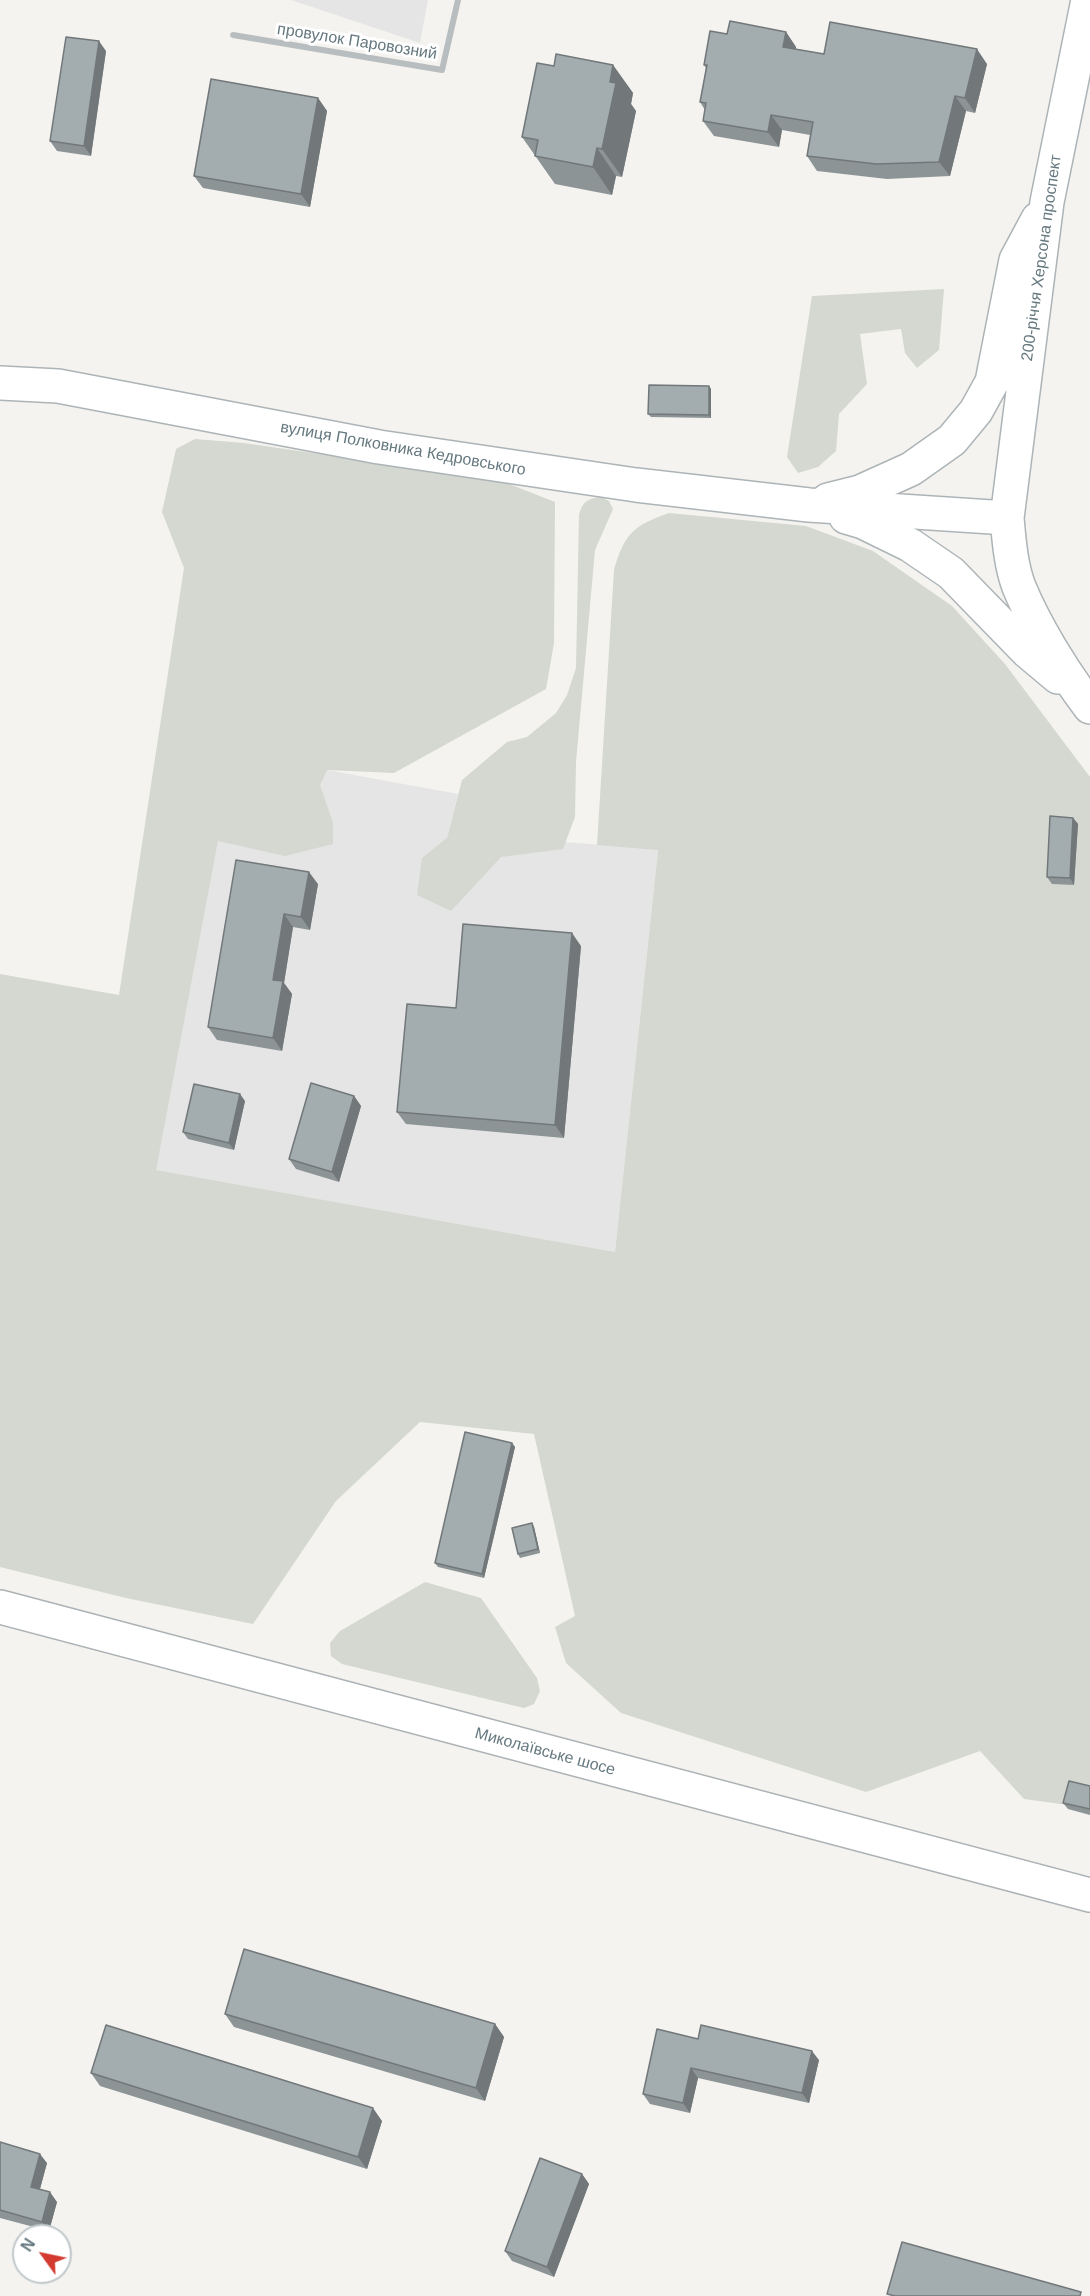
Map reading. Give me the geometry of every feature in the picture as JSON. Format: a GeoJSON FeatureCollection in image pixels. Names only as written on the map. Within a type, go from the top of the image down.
{"type":"FeatureCollection","features":[{"type":"Feature","properties":{"kind":"street","name":"провулок Паровозний"},"geometry":{"type":"LineString","coordinates":[[232,35],[442,70],[458,0]]}},
{"type":"Feature","properties":{"kind":"street","name":"200-річчя Херсона проспект"},"geometry":{"type":"LineString","coordinates":[[1007,518],[1047,202],[1088,0]]}},
{"type":"Feature","properties":{"kind":"street","name":"вулиця Полковника Кедровського"},"geometry":{"type":"LineString","coordinates":[[809,505],[860,492],[911,469],[952,440],[976,411],[992,382],[1016,260],[1047,202]]}},
{"type":"Feature","properties":{"kind":"street","name":"вулиця Полковника Кедровського"},"geometry":{"type":"LineString","coordinates":[[0,383],[58,386],[450,459],[636,485],[809,505],[1007,518],[1018,585],[1036,622],[1086,703]]}},
{"type":"Feature","properties":{"kind":"street","name":"вулиця Полковника Кедровського"},"geometry":{"type":"LineString","coordinates":[[809,505],[863,522],[910,545],[951,573],[1027,651],[1086,703]]}},
{"type":"Feature","properties":{"kind":"street","name":"Миколаївське шосе"},"geometry":{"type":"LineString","coordinates":[[0,1607],[1090,1895]]}},
{"type":"Feature","properties":{"kind":"shaded area"},"geometry":{"type":"Polygon","coordinates":[[[291,0],[428,0],[420,43],[291,0]]]}},
{"type":"Feature","properties":{"kind":"shaded area"},"geometry":{"type":"Polygon","coordinates":[[[944,289],[939,350],[917,368],[905,353],[901,329],[860,334],[867,384],[839,414],[836,451],[818,467],[798,473],[787,457],[812,296],[944,289]]]}},
{"type":"Feature","properties":{"kind":"shaded area"},"geometry":{"type":"Polygon","coordinates":[[[195,439],[244,443],[499,480],[555,502],[554,643],[546,689],[394,773],[327,770],[320,785],[333,823],[333,844],[285,856],[218,841],[156,1170],[615,1252],[658,850],[597,845],[614,570],[622,548],[632,532],[657,517],[669,513],[806,526],[873,551],[952,606],[1005,664],[1090,777],[1090,1808],[1024,1799],[980,1751],[866,1792],[621,1713],[566,1663],[555,1627],[575,1616],[534,1434],[420,1422],[336,1501],[253,1624],[126,1598],[0,1567],[0,974],[119,995],[184,568],[162,512],[176,449],[195,439]]]}},
{"type":"Feature","properties":{"kind":"shaded area"},"geometry":{"type":"Polygon","coordinates":[[[601,497],[609,501],[613,509],[595,550],[576,762],[575,817],[563,849],[501,857],[451,911],[417,895],[422,858],[447,838],[462,780],[507,742],[527,737],[556,713],[567,695],[576,668],[579,515],[586,502],[592,498],[601,497]]]}},
{"type":"Feature","properties":{"kind":"shaded area"},"geometry":{"type":"Polygon","coordinates":[[[327,770],[458,794],[447,838],[496,837],[658,849],[615,1252],[155,1170],[218,840],[327,770]]]}},
{"type":"Feature","properties":{"kind":"shaded area"},"geometry":{"type":"Polygon","coordinates":[[[425,1582],[481,1598],[537,1678],[540,1691],[534,1704],[524,1708],[342,1664],[331,1656],[330,1643],[340,1631],[425,1582]]]}},
{"type":"Feature","properties":{"kind":"building"},"geometry":{"type":"Polygon","coordinates":[[[730,21],[786,32],[783,47],[824,54],[830,22],[977,49],[965,98],[955,96],[939,162],[876,164],[807,156],[813,122],[771,115],[768,132],[703,121],[706,103],[700,102],[710,31],[727,34],[730,21]]]}},
{"type":"Feature","properties":{"kind":"building"},"geometry":{"type":"Polygon","coordinates":[[[66,37],[99,41],[84,146],[50,141],[66,37]]]}},
{"type":"Feature","properties":{"kind":"building"},"geometry":{"type":"Polygon","coordinates":[[[556,54],[613,65],[610,82],[616,83],[602,149],[597,148],[593,167],[535,156],[538,140],[522,137],[537,63],[554,66],[556,54]]]}},
{"type":"Feature","properties":{"kind":"building"},"geometry":{"type":"Polygon","coordinates":[[[211,79],[318,98],[301,194],[194,176],[211,79]]]}},
{"type":"Feature","properties":{"kind":"building"},"geometry":{"type":"Polygon","coordinates":[[[649,385],[709,386],[709,415],[648,414],[649,385]]]}},
{"type":"Feature","properties":{"kind":"building"},"geometry":{"type":"Polygon","coordinates":[[[1050,816],[1073,818],[1070,878],[1047,877],[1050,816]]]}},
{"type":"Feature","properties":{"kind":"building"},"geometry":{"type":"Polygon","coordinates":[[[236,860],[309,872],[301,917],[284,914],[273,980],[283,981],[273,1038],[208,1027],[236,860]]]}},
{"type":"Feature","properties":{"kind":"building"},"geometry":{"type":"Polygon","coordinates":[[[463,924],[572,933],[555,1125],[397,1112],[407,1004],[456,1008],[463,924]]]}},
{"type":"Feature","properties":{"kind":"building"},"geometry":{"type":"Polygon","coordinates":[[[311,1083],[354,1096],[332,1172],[289,1159],[311,1083]]]}},
{"type":"Feature","properties":{"kind":"building"},"geometry":{"type":"Polygon","coordinates":[[[194,1084],[240,1094],[229,1143],[183,1132],[194,1084]]]}},
{"type":"Feature","properties":{"kind":"building"},"geometry":{"type":"Polygon","coordinates":[[[465,1432],[512,1443],[482,1574],[435,1563],[465,1432]]]}},
{"type":"Feature","properties":{"kind":"building"},"geometry":{"type":"Polygon","coordinates":[[[532,1523],[538,1549],[518,1554],[512,1528],[532,1523]]]}},
{"type":"Feature","properties":{"kind":"building"},"geometry":{"type":"Polygon","coordinates":[[[1069,1781],[1090,1786],[1090,1809],[1063,1803],[1069,1781]]]}},
{"type":"Feature","properties":{"kind":"building"},"geometry":{"type":"Polygon","coordinates":[[[244,1949],[495,2024],[476,2088],[225,2014],[244,1949]]]}},
{"type":"Feature","properties":{"kind":"building"},"geometry":{"type":"Polygon","coordinates":[[[106,2025],[373,2108],[358,2157],[91,2073],[106,2025]]]}},
{"type":"Feature","properties":{"kind":"building"},"geometry":{"type":"Polygon","coordinates":[[[701,2025],[812,2051],[802,2093],[691,2068],[683,2103],[643,2094],[657,2029],[698,2039],[701,2025]]]}},
{"type":"Feature","properties":{"kind":"building"},"geometry":{"type":"Polygon","coordinates":[[[0,2142],[40,2154],[31,2187],[50,2192],[42,2222],[0,2210],[0,2142]]]}},
{"type":"Feature","properties":{"kind":"building"},"geometry":{"type":"Polygon","coordinates":[[[540,2158],[582,2174],[547,2267],[505,2251],[540,2158]]]}},
{"type":"Feature","properties":{"kind":"building"},"geometry":{"type":"Polygon","coordinates":[[[902,2242],[1081,2292],[1080,2296],[895,2296],[887,2294],[902,2242]]]}}]}
